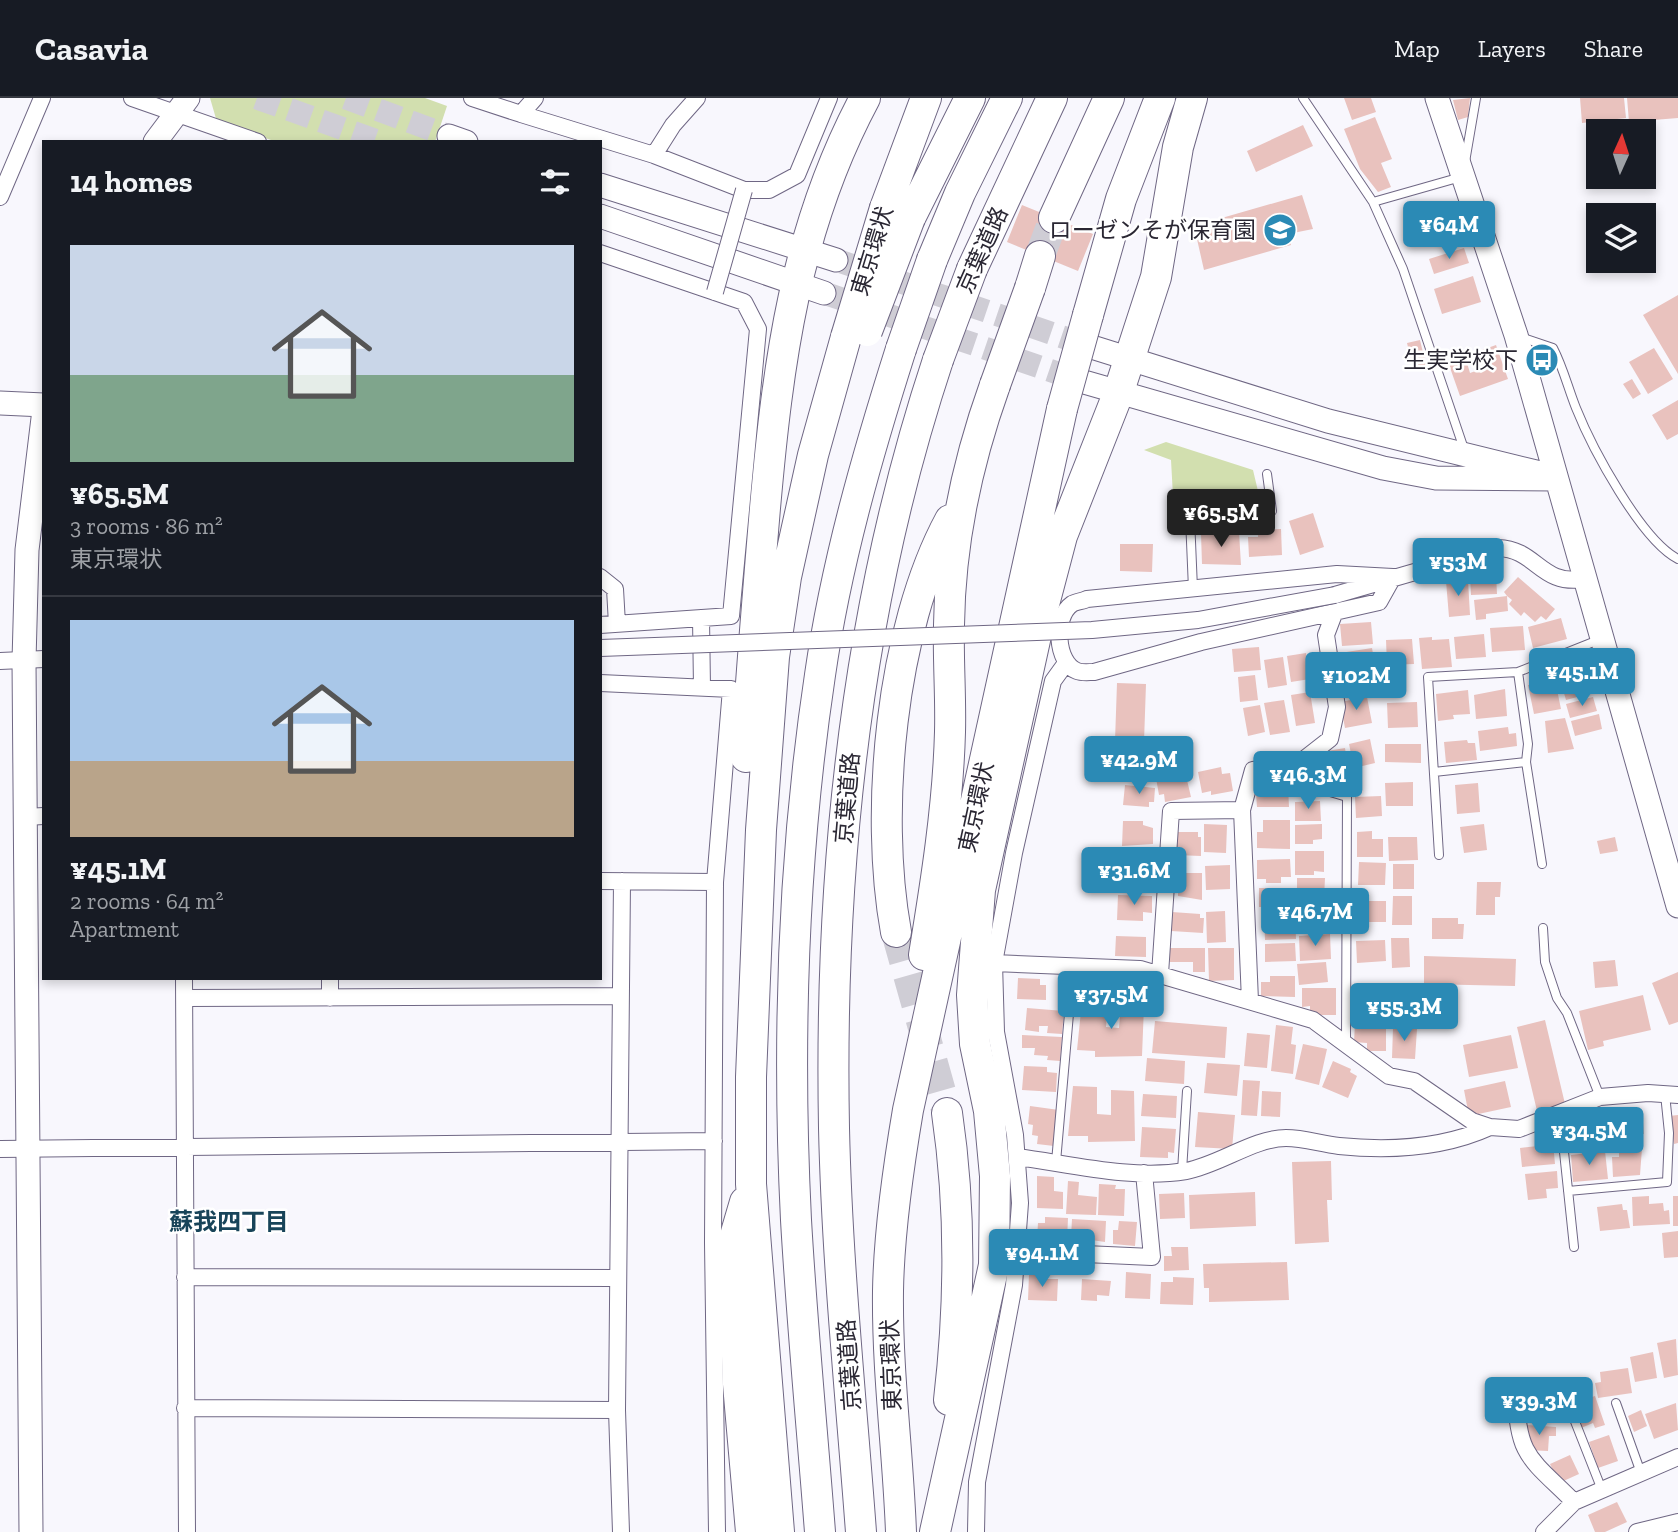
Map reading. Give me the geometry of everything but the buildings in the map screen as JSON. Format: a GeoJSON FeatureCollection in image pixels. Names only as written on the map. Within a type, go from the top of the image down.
{"type":"FeatureCollection","features":[{"type":"Feature","properties":{"kind":"highway"},"geometry":{"type":"LineString","coordinates":[[751,1077],[735,1027],[743,794],[755,618],[776,396],[795,283],[804,250],[833,161],[865,98]]}},
{"type":"Feature","properties":{"kind":"highway","name":"東京環状"},"geometry":{"type":"LineString","coordinates":[[897,213],[926,98]]}},
{"type":"Feature","properties":{"kind":"highway"},"geometry":{"type":"LineString","coordinates":[[779,1532],[751,1184],[751,1077],[761,830],[774,657],[786,577],[800,516],[819,485],[855,339],[897,213],[970,98]]}},
{"type":"Feature","properties":{"kind":"highway","name":"京葉道路"},"geometry":{"type":"LineString","coordinates":[[820,1532],[796,1220],[792,1053],[800,858],[820,674],[834,596],[861,481],[901,349],[932,260],[960,193],[1007,98]]}},
{"type":"Feature","properties":{"kind":"highway","name":"京葉道路"},"geometry":{"type":"LineString","coordinates":[[861,1532],[834,1128],[841,868],[849,774],[874,604],[904,474],[939,360],[972,269],[1052,98]]}},
{"type":"Feature","properties":{"kind":"highway"},"geometry":{"type":"LineString","coordinates":[[1054,218],[1108,98]]}},
{"type":"Feature","properties":{"kind":"highway","name":"東京環状"},"geometry":{"type":"LineString","coordinates":[[901,1532],[891,1403],[888,1289],[898,1167],[908,1110],[1062,409],[1121,199],[1160,98]]}},
{"type":"Feature","properties":{"kind":"highway"},"geometry":{"type":"LineString","coordinates":[[935,1532],[994,1265],[995,1176],[989,1111],[975,1044],[972,995],[980,891],[1037,631],[1062,536],[1118,394],[1156,276],[1178,147],[1192,98]]}},
{"type":"Feature","properties":{"kind":"highway"},"geometry":{"type":"LineString","coordinates":[[908,1110],[907,1059],[940,840],[950,733],[949,624],[954,541],[961,498],[995,385],[1040,256]]}},
{"type":"Feature","properties":{"kind":"highway"},"geometry":{"type":"LineString","coordinates":[[896,932],[886,847],[890,745],[908,636],[922,586],[936,545],[961,498]]}},
{"type":"Feature","properties":{"kind":"highway"},"geometry":{"type":"LineString","coordinates":[[945,1485],[944,1440],[952,1372],[958,1219],[955,1169],[947,1113]]}},
{"type":"Feature","properties":{"kind":"highway"},"geometry":{"type":"LineString","coordinates":[[751,1184],[733,1243],[738,1384],[751,1532]]}},
{"type":"Feature","properties":{"kind":"street"},"geometry":{"type":"LineString","coordinates":[[0,197],[43,98]]}},
{"type":"Feature","properties":{"kind":"street"},"geometry":{"type":"LineString","coordinates":[[132,98],[181,106],[254,140]]}},
{"type":"Feature","properties":{"kind":"street"},"geometry":{"type":"LineString","coordinates":[[471,98],[654,155],[744,190],[769,190],[797,174],[829,98]]}},
{"type":"Feature","properties":{"kind":"street"},"geometry":{"type":"LineString","coordinates":[[521,114],[535,98]]}},
{"type":"Feature","properties":{"kind":"street"},"geometry":{"type":"LineString","coordinates":[[654,155],[673,125],[697,98]]}},
{"type":"Feature","properties":{"kind":"street"},"geometry":{"type":"LineString","coordinates":[[1437,98],[1516,335],[1678,906]]}},
{"type":"Feature","properties":{"kind":"street"},"geometry":{"type":"LineString","coordinates":[[156,140],[181,106]]}},
{"type":"Feature","properties":{"kind":"street"},"geometry":{"type":"LineString","coordinates":[[602,186],[836,260]]}},
{"type":"Feature","properties":{"kind":"street"},"geometry":{"type":"LineString","coordinates":[[715,292],[744,190]]}},
{"type":"Feature","properties":{"kind":"street"},"geometry":{"type":"LineString","coordinates":[[602,216],[824,293]]}},
{"type":"Feature","properties":{"kind":"street"},"geometry":{"type":"LineString","coordinates":[[602,254],[744,302],[758,329],[731,616],[609,624],[615,589],[602,579]]}},
{"type":"Feature","properties":{"kind":"street"},"geometry":{"type":"LineString","coordinates":[[1095,348],[1328,421],[1466,456],[1523,466],[1556,479]]}},
{"type":"Feature","properties":{"kind":"street"},"geometry":{"type":"LineString","coordinates":[[1084,382],[1118,394],[1383,468],[1436,478],[1556,479]]}},
{"type":"Feature","properties":{"kind":"street"},"geometry":{"type":"LineString","coordinates":[[0,403],[42,407]]}},
{"type":"Feature","properties":{"kind":"street"},"geometry":{"type":"LineString","coordinates":[[31,1532],[29,1148],[34,660],[42,435]]}},
{"type":"Feature","properties":{"kind":"street"},"geometry":{"type":"LineString","coordinates":[[602,648],[1092,630],[1198,620],[1335,595],[1498,548],[1513,548],[1552,577],[1567,582],[1584,579]]}},
{"type":"Feature","properties":{"kind":"street"},"geometry":{"type":"LineString","coordinates":[[1337,574],[1393,577],[1379,602],[1200,642],[1094,672],[1078,672],[1066,663],[1060,647],[1062,616],[1072,604],[1087,600],[1337,574]]}},
{"type":"Feature","properties":{"kind":"street"},"geometry":{"type":"LineString","coordinates":[[1250,1001],[1242,810],[1254,770],[1298,764],[1330,739],[1337,707],[1326,635],[1334,614]]}},
{"type":"Feature","properties":{"kind":"street"},"geometry":{"type":"LineString","coordinates":[[701,618],[702,688]]}},
{"type":"Feature","properties":{"kind":"street"},"geometry":{"type":"LineString","coordinates":[[0,661],[34,660]]}},
{"type":"Feature","properties":{"kind":"street"},"geometry":{"type":"LineString","coordinates":[[975,1532],[977,1482],[1006,1337],[1018,1251],[1020,1203],[1016,1135],[996,1032],[994,963],[1014,853],[1053,681],[1066,663]]}},
{"type":"Feature","properties":{"kind":"street"},"geometry":{"type":"LineString","coordinates":[[602,683],[731,689],[715,882],[713,1443],[717,1532]]}},
{"type":"Feature","properties":{"kind":"street"},"geometry":{"type":"LineString","coordinates":[[1160,974],[1171,811],[1242,810]]}},
{"type":"Feature","properties":{"kind":"street"},"geometry":{"type":"LineString","coordinates":[[602,881],[715,882]]}},
{"type":"Feature","properties":{"kind":"street"},"geometry":{"type":"LineString","coordinates":[[621,1532],[617,1410],[620,1142],[618,996],[622,881]]}},
{"type":"Feature","properties":{"kind":"street"},"geometry":{"type":"LineString","coordinates":[[994,963],[1073,968],[1110,965],[1160,974],[1313,1020],[1390,1076],[1414,1082],[1472,1121],[1490,1127],[1519,1129],[1600,1097],[1672,1095]]}},
{"type":"Feature","properties":{"kind":"street"},"geometry":{"type":"LineString","coordinates":[[184,980],[187,1532]]}},
{"type":"Feature","properties":{"kind":"street"},"geometry":{"type":"LineString","coordinates":[[330,980],[330,998]]}},
{"type":"Feature","properties":{"kind":"street"},"geometry":{"type":"LineString","coordinates":[[184,998],[618,996]]}},
{"type":"Feature","properties":{"kind":"street"},"geometry":{"type":"LineString","coordinates":[[1017,1157],[1144,1173],[1182,1171],[1212,1165],[1269,1140],[1285,1138],[1382,1148],[1463,1139],[1490,1127]]}},
{"type":"Feature","properties":{"kind":"street"},"geometry":{"type":"LineString","coordinates":[[0,1149],[714,1141]]}},
{"type":"Feature","properties":{"kind":"street"},"geometry":{"type":"LineString","coordinates":[[1018,1251],[1152,1257],[1144,1173]]}},
{"type":"Feature","properties":{"kind":"street"},"geometry":{"type":"LineString","coordinates":[[185,1277],[618,1278]]}},
{"type":"Feature","properties":{"kind":"street"},"geometry":{"type":"LineString","coordinates":[[1516,1392],[1516,1428],[1523,1449],[1574,1502]]}},
{"type":"Feature","properties":{"kind":"street"},"geometry":{"type":"LineString","coordinates":[[185,1408],[617,1410]]}},
{"type":"Feature","properties":{"kind":"street"},"geometry":{"type":"LineString","coordinates":[[1544,1532],[1574,1502],[1678,1457]]}},
{"type":"Feature","properties":{"kind":"street"},"geometry":{"type":"LineString","coordinates":[[1637,1532],[1678,1522]]}},
{"type":"Feature","properties":{"kind":"lane"},"geometry":{"type":"LineString","coordinates":[[1303,98],[1373,202],[1403,269],[1466,456]]}},
{"type":"Feature","properties":{"kind":"lane"},"geometry":{"type":"LineString","coordinates":[[1373,202],[1463,176],[1476,98]]}},
{"type":"Feature","properties":{"kind":"lane"},"geometry":{"type":"LineString","coordinates":[[1516,335],[1553,348],[1583,423],[1631,509],[1656,542],[1678,559]]}},
{"type":"Feature","properties":{"kind":"lane"},"geometry":{"type":"LineString","coordinates":[[1193,589],[1190,518],[1272,511],[1267,474]]}},
{"type":"Feature","properties":{"kind":"lane"},"geometry":{"type":"LineString","coordinates":[[1440,855],[1428,677],[1518,672],[1603,638]]}},
{"type":"Feature","properties":{"kind":"lane"},"geometry":{"type":"LineString","coordinates":[[1518,672],[1528,744],[1525,762],[1542,864]]}},
{"type":"Feature","properties":{"kind":"lane"},"geometry":{"type":"LineString","coordinates":[[1434,772],[1525,762]]}},
{"type":"Feature","properties":{"kind":"lane"},"geometry":{"type":"LineString","coordinates":[[1298,764],[1313,787],[1347,797],[1346,1042]]}},
{"type":"Feature","properties":{"kind":"lane"},"geometry":{"type":"LineString","coordinates":[[1543,928],[1545,962],[1557,998],[1567,1013],[1600,1097]]}},
{"type":"Feature","properties":{"kind":"lane"},"geometry":{"type":"LineString","coordinates":[[1056,1162],[1073,968]]}},
{"type":"Feature","properties":{"kind":"lane"},"geometry":{"type":"LineString","coordinates":[[1182,1171],[1187,1091]]}},
{"type":"Feature","properties":{"kind":"lane"},"geometry":{"type":"LineString","coordinates":[[1568,1191],[1667,1182],[1672,1095]]}},
{"type":"Feature","properties":{"kind":"lane"},"geometry":{"type":"LineString","coordinates":[[1560,1114],[1574,1247]]}},
{"type":"Feature","properties":{"kind":"lane"},"geometry":{"type":"LineString","coordinates":[[1616,1403],[1641,1473]]}},
{"type":"Feature","properties":{"kind":"lane"},"geometry":{"type":"LineString","coordinates":[[1574,1419],[1602,1490]]}},
{"type":"Feature","properties":{"kind":"green space"},"geometry":{"type":"Polygon","coordinates":[[[210,98],[425,98],[447,106],[436,140],[271,140],[217,122],[210,98]]]}},
{"type":"Feature","properties":{"kind":"green space"},"geometry":{"type":"Polygon","coordinates":[[[1166,442],[1253,470],[1262,508],[1174,514],[1171,460],[1144,450],[1166,442]]]}},
{"type":"Feature","properties":{"kind":"tunnel"},"geometry":{"type":"LineString","coordinates":[[257,98],[374,140]]}},
{"type":"Feature","properties":{"kind":"tunnel"},"geometry":{"type":"LineString","coordinates":[[346,98],[449,136]]}},
{"type":"Feature","properties":{"kind":"tunnel"},"geometry":{"type":"LineString","coordinates":[[1040,256],[1054,218]]}},
{"type":"Feature","properties":{"kind":"tunnel"},"geometry":{"type":"LineString","coordinates":[[836,260],[1095,348]]}},
{"type":"Feature","properties":{"kind":"tunnel"},"geometry":{"type":"LineString","coordinates":[[824,293],[1084,382]]}},
{"type":"Feature","properties":{"kind":"tunnel"},"geometry":{"type":"LineString","coordinates":[[896,932],[947,1113]]}},
{"type":"Feature","properties":{"kind":"place","name":"ローゼンそが保育園"},"geometry":{"type":"Point","coordinates":[1280,230]}},
{"type":"Feature","properties":{"kind":"place","name":"生実学校下"},"geometry":{"type":"Point","coordinates":[1542,360]}},
{"type":"Feature","properties":{"kind":"district","name":"蘇我四丁目"},"geometry":{"type":"Point","coordinates":[229,1222]}}]}
